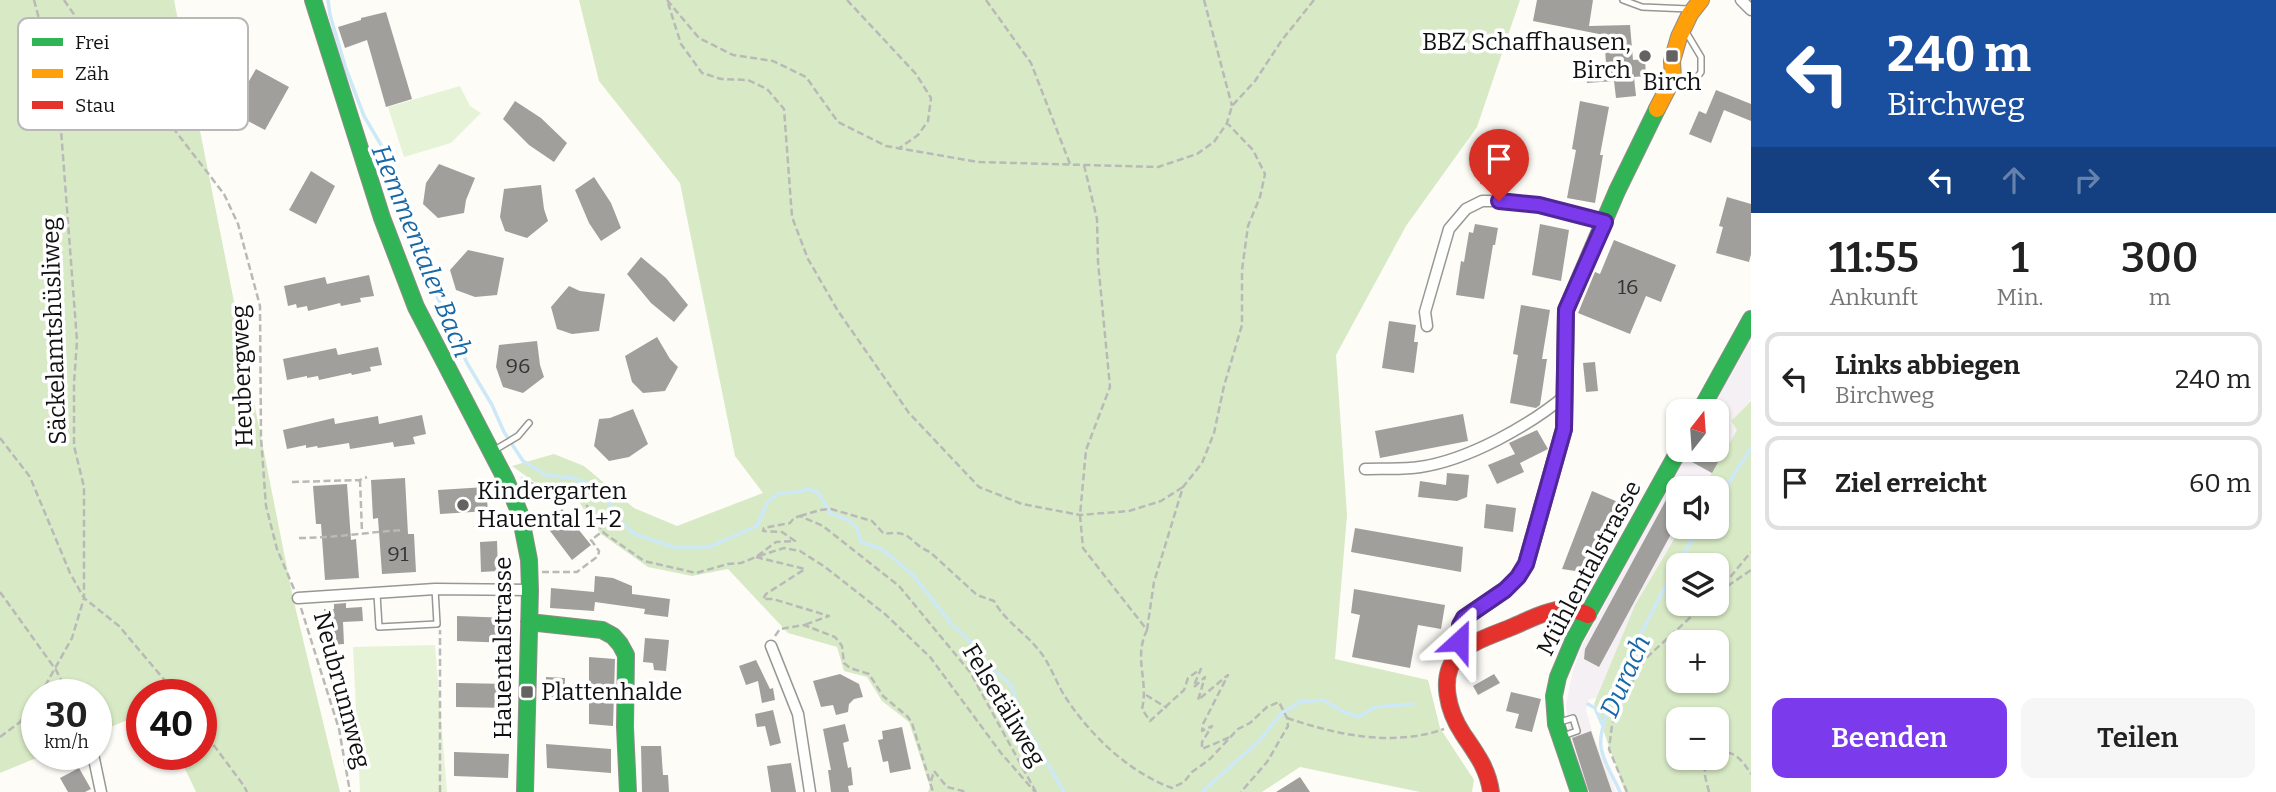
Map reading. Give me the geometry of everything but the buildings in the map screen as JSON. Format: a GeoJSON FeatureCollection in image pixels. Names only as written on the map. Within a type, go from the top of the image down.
{"type":"FeatureCollection","features":[{"type":"Feature","properties":{"kind":"street","name":"Hauentalstrasse"},"geometry":{"type":"LineString","coordinates":[[313,0],[401,272],[416,307],[506,480],[520,514],[529,560],[530,590],[525,792]]}},
{"type":"Feature","properties":{"kind":"street"},"geometry":{"type":"LineString","coordinates":[[1741,0],[1751,10]]}},
{"type":"Feature","properties":{"kind":"street"},"geometry":{"type":"LineString","coordinates":[[1460,653],[1459,634],[1464,618],[1505,590],[1526,564],[1564,429],[1566,310],[1617,191],[1673,78],[1670,71],[1671,62],[1683,28],[1696,5]]}},
{"type":"Feature","properties":{"kind":"street"},"geometry":{"type":"LineString","coordinates":[[1427,327],[1425,312],[1449,229],[1466,209],[1482,201],[1499,201],[1539,205],[1605,222]]}},
{"type":"Feature","properties":{"kind":"street"},"geometry":{"type":"LineString","coordinates":[[1707,399],[1751,319]]}},
{"type":"Feature","properties":{"kind":"street"},"geometry":{"type":"LineString","coordinates":[[1365,469],[1419,467],[1465,456],[1547,411],[1566,395]]}},
{"type":"Feature","properties":{"kind":"street","name":"Mühlentalstrasse"},"geometry":{"type":"LineString","coordinates":[[1579,792],[1558,730],[1554,696],[1558,677],[1564,658],[1672,462]]}},
{"type":"Feature","properties":{"kind":"street"},"geometry":{"type":"LineString","coordinates":[[298,598],[435,589],[530,590]]}},
{"type":"Feature","properties":{"kind":"street"},"geometry":{"type":"LineString","coordinates":[[1491,792],[1485,769],[1449,709],[1447,694],[1453,664],[1460,653],[1475,643],[1552,611],[1568,608],[1588,615]]}},
{"type":"Feature","properties":{"kind":"street"},"geometry":{"type":"LineString","coordinates":[[529,622],[602,630],[620,644],[626,655],[628,792]]}},
{"type":"Feature","properties":{"kind":"street"},"geometry":{"type":"LineString","coordinates":[[771,646],[799,714],[810,792]]}},
{"type":"Feature","properties":{"kind":"street"},"geometry":{"type":"LineString","coordinates":[[96,770],[101,792]]}},
{"type":"Feature","properties":{"kind":"lane"},"geometry":{"type":"LineString","coordinates":[[1623,0],[1642,7],[1696,5]]}},
{"type":"Feature","properties":{"kind":"lane"},"geometry":{"type":"LineString","coordinates":[[1673,78],[1685,83],[1692,82],[1701,72],[1700,57],[1683,28]]}},
{"type":"Feature","properties":{"kind":"lane"},"geometry":{"type":"LineString","coordinates":[[492,452],[518,436],[529,423]]}},
{"type":"Feature","properties":{"kind":"lane"},"geometry":{"type":"LineString","coordinates":[[377,592],[379,627],[437,624],[435,589]]}},
{"type":"Feature","properties":{"kind":"path","name":"Säckelamtshüsliweg"},"geometry":{"type":"LineString","coordinates":[[34,0],[39,18]]}},
{"type":"Feature","properties":{"kind":"path","name":"Heubergweg"},"geometry":{"type":"LineString","coordinates":[[64,0],[76,18]]}},
{"type":"Feature","properties":{"kind":"path"},"geometry":{"type":"LineString","coordinates":[[847,0],[916,74],[931,99],[928,121],[918,135],[898,149]]}},
{"type":"Feature","properties":{"kind":"path"},"geometry":{"type":"LineString","coordinates":[[986,0],[1031,63],[1070,164]]}},
{"type":"Feature","properties":{"kind":"path"},"geometry":{"type":"LineString","coordinates":[[1203,0],[1232,106]]}},
{"type":"Feature","properties":{"kind":"path"},"geometry":{"type":"LineString","coordinates":[[668,1],[699,38],[733,55],[773,61],[806,77],[838,122],[886,146],[978,162],[1158,167],[1197,154],[1214,142],[1227,123],[1232,106],[1255,81],[1282,40],[1314,0]]}},
{"type":"Feature","properties":{"kind":"path"},"geometry":{"type":"LineString","coordinates":[[668,1],[681,44],[702,73],[721,79],[748,80],[767,89],[784,109],[792,217],[808,259],[838,311],[909,413],[979,487],[1022,504],[1080,515],[1129,511],[1161,500],[1183,487],[1202,463],[1214,433],[1224,386],[1242,325],[1242,270],[1248,226],[1260,197],[1265,174],[1253,150],[1227,123]]}},
{"type":"Feature","properties":{"kind":"path","name":"Säckelamtshüsliweg"},"geometry":{"type":"LineString","coordinates":[[50,679],[72,638],[84,598],[84,487],[74,446],[77,341],[61,130]]}},
{"type":"Feature","properties":{"kind":"path","name":"Heubergweg"},"geometry":{"type":"LineString","coordinates":[[175,130],[224,194],[239,224],[260,306],[261,437],[266,506],[277,549],[298,598]]}},
{"type":"Feature","properties":{"kind":"path"},"geometry":{"type":"LineString","coordinates":[[1084,165],[1097,219],[1098,262],[1110,387],[1086,450],[1080,515],[1083,548],[1147,630]]}},
{"type":"Feature","properties":{"kind":"path"},"geometry":{"type":"LineString","coordinates":[[0,438],[30,477],[70,573],[84,598],[120,626],[164,679]]}},
{"type":"Feature","properties":{"kind":"path"},"geometry":{"type":"LineString","coordinates":[[517,476],[550,492],[568,492],[582,498],[603,531],[643,561],[696,573],[741,563],[784,548],[800,551],[885,614],[930,657],[1001,753],[1035,792]]}},
{"type":"Feature","properties":{"kind":"path"},"geometry":{"type":"LineString","coordinates":[[292,482],[360,480],[368,477]]}},
{"type":"Feature","properties":{"kind":"path"},"geometry":{"type":"LineString","coordinates":[[360,480],[362,533]]}},
{"type":"Feature","properties":{"kind":"path"},"geometry":{"type":"LineString","coordinates":[[1150,721],[1142,709],[1145,695],[1140,665],[1141,642],[1147,630],[1154,582],[1183,487]]}},
{"type":"Feature","properties":{"kind":"path"},"geometry":{"type":"LineString","coordinates":[[756,557],[776,542],[795,541],[782,532],[763,531],[764,528],[790,523],[794,518],[820,510],[831,509],[872,521],[884,534],[897,531],[908,535],[977,595],[995,601],[1001,614],[1038,649],[1065,695],[1086,723],[1134,770],[1172,788],[1184,782],[1238,729],[1250,723],[1267,707],[1279,702],[1288,726],[1267,762],[1241,792]]}},
{"type":"Feature","properties":{"kind":"path","name":"Felsetäliweg"},"geometry":{"type":"LineString","coordinates":[[800,516],[823,526],[899,586],[970,672],[1035,792]]}},
{"type":"Feature","properties":{"kind":"path"},"geometry":{"type":"LineString","coordinates":[[299,538],[403,530]]}},
{"type":"Feature","properties":{"kind":"path"},"geometry":{"type":"LineString","coordinates":[[538,572],[577,572],[598,556],[599,551],[591,540],[603,531]]}},
{"type":"Feature","properties":{"kind":"path"},"geometry":{"type":"LineString","coordinates":[[1729,579],[1751,552]]}},
{"type":"Feature","properties":{"kind":"path"},"geometry":{"type":"LineString","coordinates":[[756,557],[805,569],[766,594],[763,599],[773,599],[828,616],[804,625],[780,629],[771,646]]}},
{"type":"Feature","properties":{"kind":"path"},"geometry":{"type":"LineString","coordinates":[[1729,585],[1751,570]]}},
{"type":"Feature","properties":{"kind":"path"},"geometry":{"type":"LineString","coordinates":[[0,592],[61,679]]}},
{"type":"Feature","properties":{"kind":"path","name":"Neubrunnweg"},"geometry":{"type":"LineString","coordinates":[[298,598],[339,729],[350,792]]}},
{"type":"Feature","properties":{"kind":"path"},"geometry":{"type":"LineString","coordinates":[[1627,792],[1609,749],[1612,724],[1645,659],[1692,616]]}},
{"type":"Feature","properties":{"kind":"path"},"geometry":{"type":"LineString","coordinates":[[437,624],[440,638],[440,792]]}},
{"type":"Feature","properties":{"kind":"path"},"geometry":{"type":"LineString","coordinates":[[804,625],[835,637],[842,646],[844,663],[850,668],[869,674],[883,696],[908,717],[933,792]]}},
{"type":"Feature","properties":{"kind":"path"},"geometry":{"type":"LineString","coordinates":[[1144,722],[1150,721],[1167,708],[1184,690],[1188,678],[1200,669],[1194,687],[1205,677],[1198,700],[1228,675],[1203,724],[1202,731],[1212,726],[1202,742],[1202,750],[1230,737]]}},
{"type":"Feature","properties":{"kind":"path"},"geometry":{"type":"LineString","coordinates":[[1145,695],[1167,708]]}},
{"type":"Feature","properties":{"kind":"path"},"geometry":{"type":"LineString","coordinates":[[1287,718],[1353,737],[1427,735],[1456,724]]}},
{"type":"Feature","properties":{"kind":"path"},"geometry":{"type":"LineString","coordinates":[[0,737],[21,721]]}},
{"type":"Feature","properties":{"kind":"path"},"geometry":{"type":"LineString","coordinates":[[217,750],[247,792]]}},
{"type":"Feature","properties":{"kind":"path"},"geometry":{"type":"LineString","coordinates":[[1729,752],[1742,759],[1751,774]]}},
{"type":"Feature","properties":{"kind":"path"},"geometry":{"type":"LineString","coordinates":[[1705,770],[1709,792]]}},
{"type":"Feature","properties":{"kind":"path"},"geometry":{"type":"LineString","coordinates":[[931,781],[934,771],[947,787],[967,792]]}},
{"type":"Feature","properties":{"kind":"shaded area"},"geometry":{"type":"Polygon","coordinates":[[[1751,335],[1751,400],[1731,421],[1737,430],[1729,444],[1729,399],[1716,399],[1751,335]]]}},
{"type":"Feature","properties":{"kind":"shaded area"},"geometry":{"type":"Polygon","coordinates":[[[1682,462],[1718,462],[1710,476],[1674,476],[1682,462]]]}},
{"type":"Feature","properties":{"kind":"shaded area"},"geometry":{"type":"Polygon","coordinates":[[[1666,491],[1666,539],[1673,539],[1635,605],[1597,698],[1589,699],[1586,710],[1594,738],[1616,792],[1589,792],[1569,737],[1566,704],[1573,670],[1583,644],[1666,491]]]}},
{"type":"Feature","properties":{"kind":"green space"},"geometry":{"type":"Polygon","coordinates":[[[0,0],[174,0],[178,18],[18,18],[18,130],[200,130],[293,598],[340,792],[196,792],[186,770],[217,770],[217,679],[126,679],[126,721],[112,726],[112,679],[21,679],[21,764],[0,773],[0,0]]]}},
{"type":"Feature","properties":{"kind":"green space"},"geometry":{"type":"Polygon","coordinates":[[[579,0],[1520,0],[1477,127],[1406,226],[1336,355],[1347,515],[1335,659],[1428,680],[1440,728],[1474,780],[1472,792],[1420,792],[1300,767],[1262,792],[928,792],[930,787],[909,722],[882,701],[867,677],[844,671],[837,647],[788,633],[728,569],[692,576],[648,567],[601,534],[579,502],[569,496],[551,494],[512,466],[554,454],[584,466],[634,508],[677,526],[763,493],[735,456],[680,183],[599,81],[579,0]]]}},
{"type":"Feature","properties":{"kind":"green space"},"geometry":{"type":"Polygon","coordinates":[[[460,86],[470,106],[481,113],[451,143],[404,157],[388,107],[460,86]]]}},
{"type":"Feature","properties":{"kind":"green space"},"geometry":{"type":"Polygon","coordinates":[[[1751,401],[1751,792],[1625,792],[1594,704],[1635,605],[1674,539],[1729,539],[1729,476],[1710,476],[1718,462],[1729,462],[1729,444],[1737,430],[1731,421],[1751,401]]]}},
{"type":"Feature","properties":{"kind":"green space"},"geometry":{"type":"Polygon","coordinates":[[[435,645],[447,792],[360,792],[353,647],[435,645]]]}},
{"type":"Feature","properties":{"kind":"waterway","name":"Hemmentaler Bach"},"geometry":{"type":"LineString","coordinates":[[328,0],[346,69],[364,116],[387,155],[400,201],[420,246],[429,278],[467,363],[492,405],[504,432],[523,461],[546,475],[572,478],[590,484],[604,495],[621,522],[634,534],[673,547],[709,547],[757,526],[767,503],[779,493],[808,489],[818,492],[830,513],[850,521],[857,528],[861,542],[882,549],[913,575],[953,626],[1011,685],[1023,721],[1064,792]]}},
{"type":"Feature","properties":{"kind":"waterway","name":"Durach"},"geometry":{"type":"LineString","coordinates":[[1729,482],[1751,448]]}},
{"type":"Feature","properties":{"kind":"waterway","name":"Durach"},"geometry":{"type":"LineString","coordinates":[[1620,792],[1602,753],[1603,728],[1611,702],[1640,636],[1693,539]]}},
{"type":"Feature","properties":{"kind":"waterway","name":"Hemmentaler Bach"},"geometry":{"type":"LineString","coordinates":[[1202,792],[1259,741],[1281,714],[1300,702],[1323,700],[1359,717],[1375,707],[1413,704]]}},
{"type":"Feature","properties":{"kind":"waterway","name":"Hemmentaler Bach"},"geometry":{"type":"LineString","coordinates":[[1588,704],[1595,708],[1602,724]]}},
{"type":"Feature","properties":{"kind":"traffic: fast"},"geometry":{"type":"LineString","coordinates":[[313,0],[382,218],[416,307],[506,480],[520,514],[529,560],[530,590],[525,792]]}},
{"type":"Feature","properties":{"kind":"traffic: fast"},"geometry":{"type":"LineString","coordinates":[[1459,653],[1459,634],[1464,618],[1505,590],[1526,564],[1564,429],[1566,310],[1617,191],[1657,109]]}},
{"type":"Feature","properties":{"kind":"traffic: fast"},"geometry":{"type":"LineString","coordinates":[[1707,399],[1751,319]]}},
{"type":"Feature","properties":{"kind":"traffic: fast"},"geometry":{"type":"LineString","coordinates":[[1579,792],[1556,724],[1554,696],[1558,677],[1574,639],[1672,462]]}},
{"type":"Feature","properties":{"kind":"traffic: fast"},"geometry":{"type":"LineString","coordinates":[[529,622],[602,630],[620,644],[626,655],[628,792]]}},
{"type":"Feature","properties":{"kind":"traffic: slow"},"geometry":{"type":"LineString","coordinates":[[1657,109],[1673,78],[1672,61],[1679,37],[1690,14],[1701,0]]}},
{"type":"Feature","properties":{"kind":"traffic: jam"},"geometry":{"type":"LineString","coordinates":[[1491,792],[1484,769],[1453,716],[1447,683],[1452,663],[1464,649],[1540,615],[1568,609],[1588,615]]}},
{"type":"Feature","properties":{"kind":"place","name":"BBZ Schaffhausen, Birch"},"geometry":{"type":"Point","coordinates":[1645,56]}},
{"type":"Feature","properties":{"kind":"place","name":"Birch"},"geometry":{"type":"Point","coordinates":[1672,56]}},
{"type":"Feature","properties":{"kind":"place","name":"Kindergarten Hauental 1+2"},"geometry":{"type":"Point","coordinates":[463,505]}},
{"type":"Feature","properties":{"kind":"place","name":"Plattenhalde"},"geometry":{"type":"Point","coordinates":[527,692]}},
{"type":"Feature","properties":{"kind":"route"},"geometry":{"type":"LineString","coordinates":[[1459,641],[1460,625],[1464,618],[1488,603],[1518,577],[1532,549],[1564,429],[1566,310],[1605,222],[1539,205],[1499,201]]}}]}
